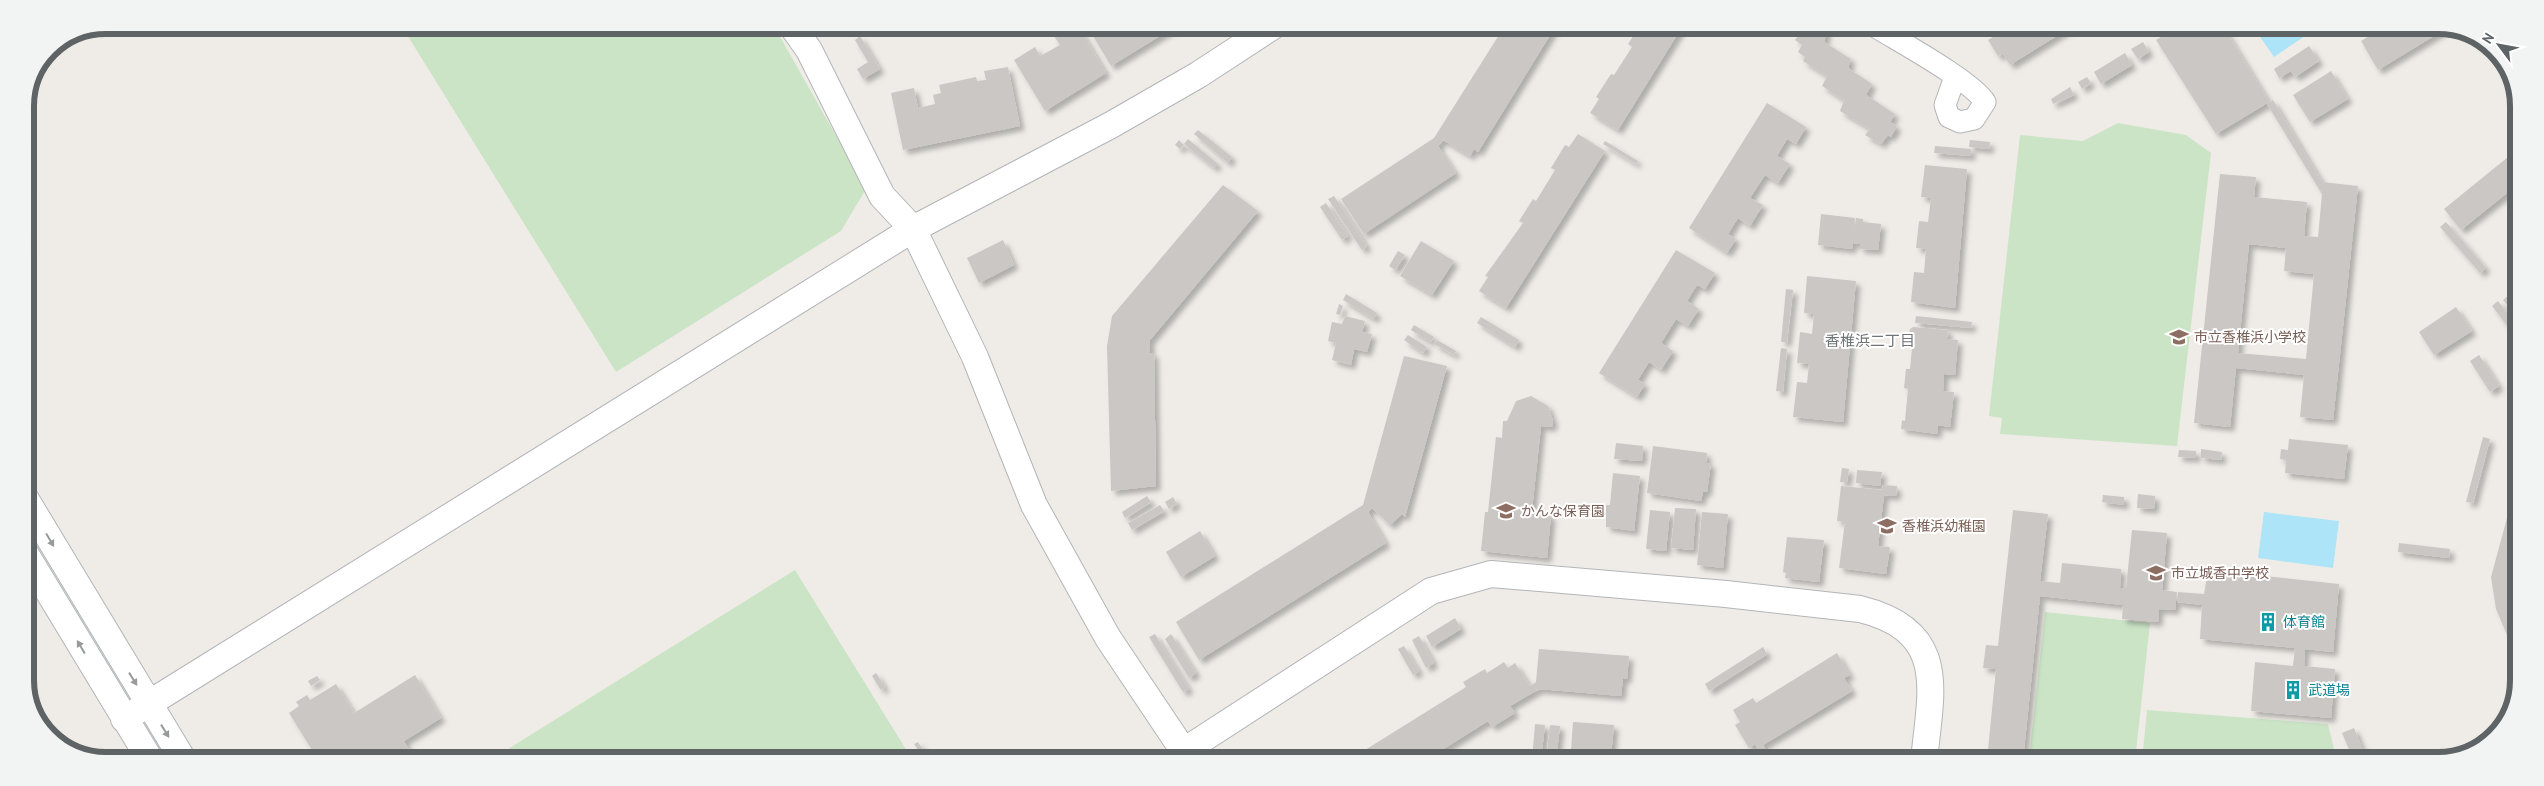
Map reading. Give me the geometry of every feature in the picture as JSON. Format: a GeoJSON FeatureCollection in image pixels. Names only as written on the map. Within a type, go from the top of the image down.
{"type":"FeatureCollection","features":[{"type":"Feature","properties":{"kind":"street"},"geometry":{"type":"LineString","coordinates":[[798,34],[809,50],[882,196],[913,229],[975,357],[1034,505],[1108,638],[1184,752]]}},
{"type":"Feature","properties":{"kind":"street"},"geometry":{"type":"LineString","coordinates":[[124,718],[913,229],[1112,125],[1198,75],[1261,34]]}},
{"type":"Feature","properties":{"kind":"street"},"geometry":{"type":"LineString","coordinates":[[1887,34],[1955,77]]}},
{"type":"Feature","properties":{"kind":"street"},"geometry":{"type":"LineString","coordinates":[[34,513],[178,752]]}},
{"type":"Feature","properties":{"kind":"street"},"geometry":{"type":"LineString","coordinates":[[34,568],[145,752]]}},
{"type":"Feature","properties":{"kind":"street"},"geometry":{"type":"LineString","coordinates":[[1190,752],[1431,591],[1491,574],[1726,594],[1860,609],[1878,613],[1904,628],[1922,648],[1927,659],[1932,683],[1925,752]]}},
{"type":"Feature","properties":{"kind":"green space"},"geometry":{"type":"Polygon","coordinates":[[[407,34],[779,34],[866,189],[841,231],[616,372],[407,34]]]}},
{"type":"Feature","properties":{"kind":"green space"},"geometry":{"type":"Polygon","coordinates":[[[2118,123],[2186,135],[2211,153],[2177,446],[2000,434],[2002,418],[1989,416],[2020,135],[2083,141],[2118,123]]]}},
{"type":"Feature","properties":{"kind":"green space"},"geometry":{"type":"Polygon","coordinates":[[[795,570],[908,752],[503,752],[795,570]]]}},
{"type":"Feature","properties":{"kind":"green space"},"geometry":{"type":"Polygon","coordinates":[[[2045,612],[2150,623],[2136,752],[2030,752],[2045,612]]]}},
{"type":"Feature","properties":{"kind":"green space"},"geometry":{"type":"Polygon","coordinates":[[[2147,710],[2328,724],[2335,752],[2143,752],[2147,710]]]}},
{"type":"Feature","properties":{"kind":"water"},"geometry":{"type":"Polygon","coordinates":[[[2258,34],[2304,34],[2305,36],[2274,57],[2258,34]]]}},
{"type":"Feature","properties":{"kind":"water"},"geometry":{"type":"Polygon","coordinates":[[[2264,512],[2339,521],[2333,568],[2258,558],[2264,512]]]}},
{"type":"Feature","properties":{"kind":"building"},"geometry":{"type":"Polygon","coordinates":[[[1057,34],[1083,34],[1106,73],[1045,111],[1014,60],[1035,47],[1040,56],[1060,45],[1054,36],[1057,34]]]}},
{"type":"Feature","properties":{"kind":"building"},"geometry":{"type":"Polygon","coordinates":[[[1092,34],[1163,34],[1111,66],[1092,34]]]}},
{"type":"Feature","properties":{"kind":"building"},"geometry":{"type":"Polygon","coordinates":[[[1500,34],[1551,34],[1478,152],[1474,149],[1470,156],[1443,140],[1438,146],[1456,173],[1364,234],[1341,199],[1434,138],[1500,34]]]}},
{"type":"Feature","properties":{"kind":"building"},"geometry":{"type":"Polygon","coordinates":[[[1634,34],[1678,34],[1618,130],[1590,113],[1599,99],[1596,97],[1611,74],[1614,75],[1632,47],[1628,44],[1634,34]]]}},
{"type":"Feature","properties":{"kind":"building"},"geometry":{"type":"Polygon","coordinates":[[[1799,34],[1826,34],[1824,42],[1851,59],[1848,68],[1872,84],[1866,95],[1895,114],[1890,122],[1897,126],[1891,137],[1888,135],[1881,144],[1865,135],[1870,129],[1840,111],[1844,100],[1822,86],[1827,76],[1803,61],[1805,57],[1798,52],[1802,45],[1795,40],[1799,34]]]}},
{"type":"Feature","properties":{"kind":"building"},"geometry":{"type":"Polygon","coordinates":[[[1997,34],[2060,34],[2010,65],[2003,54],[1998,56],[1988,40],[1997,34]]]}},
{"type":"Feature","properties":{"kind":"building"},"geometry":{"type":"Polygon","coordinates":[[[2165,34],[2228,34],[2269,102],[2216,134],[2156,40],[2165,34]]]}},
{"type":"Feature","properties":{"kind":"building"},"geometry":{"type":"Polygon","coordinates":[[[2372,34],[2437,34],[2378,70],[2361,41],[2372,34]]]}},
{"type":"Feature","properties":{"kind":"building"},"geometry":{"type":"Polygon","coordinates":[[[860,36],[880,69],[863,79],[857,69],[868,62],[855,40],[860,36]]]}},
{"type":"Feature","properties":{"kind":"building"},"geometry":{"type":"Polygon","coordinates":[[[2143,42],[2149,52],[2138,59],[2131,49],[2143,42]]]}},
{"type":"Feature","properties":{"kind":"building"},"geometry":{"type":"Polygon","coordinates":[[[2309,46],[2319,61],[2295,77],[2291,71],[2279,78],[2274,69],[2309,46]]]}},
{"type":"Feature","properties":{"kind":"building"},"geometry":{"type":"Polygon","coordinates":[[[2125,53],[2132,65],[2101,84],[2094,72],[2125,53]]]}},
{"type":"Feature","properties":{"kind":"building"},"geometry":{"type":"Polygon","coordinates":[[[1008,67],[1020,126],[903,150],[891,93],[914,88],[918,108],[935,104],[933,95],[941,93],[939,85],[976,77],[977,81],[986,80],[984,71],[1008,67]]]}},
{"type":"Feature","properties":{"kind":"building"},"geometry":{"type":"Polygon","coordinates":[[[2331,71],[2348,99],[2310,122],[2293,95],[2331,71]]]}},
{"type":"Feature","properties":{"kind":"building"},"geometry":{"type":"Polygon","coordinates":[[[2087,77],[2091,83],[2082,89],[2078,82],[2087,77]]]}},
{"type":"Feature","properties":{"kind":"building"},"geometry":{"type":"Polygon","coordinates":[[[2070,87],[2074,95],[2053,104],[2051,99],[2070,87]]]}},
{"type":"Feature","properties":{"kind":"building"},"geometry":{"type":"Polygon","coordinates":[[[2273,100],[2322,182],[2358,186],[2333,420],[2300,417],[2304,375],[2236,368],[2230,427],[2194,423],[2220,174],[2256,177],[2254,197],[2307,202],[2304,236],[2318,237],[2322,194],[2267,104],[2273,100]],[[2249,244],[2238,353],[2306,359],[2314,274],[2284,271],[2286,248],[2249,244]]]}},
{"type":"Feature","properties":{"kind":"building"},"geometry":{"type":"Polygon","coordinates":[[[1767,103],[1806,127],[1796,144],[1787,139],[1777,156],[1790,164],[1778,183],[1765,175],[1750,198],[1763,205],[1750,226],[1738,218],[1728,234],[1736,239],[1727,253],[1689,228],[1767,103]]]}},
{"type":"Feature","properties":{"kind":"building"},"geometry":{"type":"Polygon","coordinates":[[[1198,130],[1232,157],[1228,163],[1194,134],[1198,130]]]}},
{"type":"Feature","properties":{"kind":"building"},"geometry":{"type":"Polygon","coordinates":[[[1578,134],[1605,151],[1506,308],[1479,291],[1488,277],[1485,276],[1523,223],[1519,221],[1533,199],[1536,201],[1555,170],[1551,168],[1565,145],[1569,147],[1578,134]]]}},
{"type":"Feature","properties":{"kind":"building"},"geometry":{"type":"Polygon","coordinates":[[[1188,139],[1218,164],[1214,168],[1184,144],[1188,139]]]}},
{"type":"Feature","properties":{"kind":"building"},"geometry":{"type":"Polygon","coordinates":[[[1179,140],[1184,145],[1180,149],[1175,145],[1179,140]]]}},
{"type":"Feature","properties":{"kind":"building"},"geometry":{"type":"Polygon","coordinates":[[[1970,140],[1990,142],[1989,149],[1969,147],[1970,140]]]}},
{"type":"Feature","properties":{"kind":"building"},"geometry":{"type":"Polygon","coordinates":[[[1605,141],[1638,161],[1636,164],[1603,144],[1605,141]]]}},
{"type":"Feature","properties":{"kind":"building"},"geometry":{"type":"Polygon","coordinates":[[[1935,146],[1971,149],[1971,156],[1934,153],[1935,146]]]}},
{"type":"Feature","properties":{"kind":"building"},"geometry":{"type":"Polygon","coordinates":[[[2510,155],[2510,190],[2461,230],[2444,209],[2510,155]]]}},
{"type":"Feature","properties":{"kind":"building"},"geometry":{"type":"Polygon","coordinates":[[[1925,165],[1967,169],[1955,308],[1911,302],[1914,272],[1924,273],[1926,249],[1916,248],[1919,221],[1928,222],[1931,198],[1921,197],[1925,165]]]}},
{"type":"Feature","properties":{"kind":"building"},"geometry":{"type":"Polygon","coordinates":[[[1223,185],[1258,211],[1150,340],[1150,353],[1154,353],[1156,486],[1111,491],[1107,346],[1112,316],[1223,185]]]}},
{"type":"Feature","properties":{"kind":"building"},"geometry":{"type":"Polygon","coordinates":[[[1334,196],[1367,246],[1362,250],[1328,199],[1334,196]]]}},
{"type":"Feature","properties":{"kind":"building"},"geometry":{"type":"Polygon","coordinates":[[[1326,203],[1348,236],[1342,240],[1320,207],[1326,203]]]}},
{"type":"Feature","properties":{"kind":"building"},"geometry":{"type":"Polygon","coordinates":[[[1821,214],[1855,218],[1852,249],[1818,245],[1821,214]]]}},
{"type":"Feature","properties":{"kind":"building"},"geometry":{"type":"Polygon","coordinates":[[[1856,218],[1863,219],[1863,222],[1881,224],[1878,250],[1860,249],[1860,244],[1853,243],[1856,218]]]}},
{"type":"Feature","properties":{"kind":"building"},"geometry":{"type":"Polygon","coordinates":[[[2446,222],[2486,268],[2480,273],[2440,227],[2446,222]]]}},
{"type":"Feature","properties":{"kind":"building"},"geometry":{"type":"Polygon","coordinates":[[[1003,240],[1014,265],[979,283],[967,258],[1003,240]]]}},
{"type":"Feature","properties":{"kind":"building"},"geometry":{"type":"Polygon","coordinates":[[[1421,241],[1454,261],[1432,295],[1400,276],[1421,241]]]}},
{"type":"Feature","properties":{"kind":"building"},"geometry":{"type":"Polygon","coordinates":[[[1676,250],[1715,273],[1705,289],[1697,285],[1687,301],[1699,309],[1688,326],[1676,319],[1661,343],[1673,351],[1661,370],[1649,362],[1638,380],[1645,384],[1637,397],[1599,373],[1676,250]]]}},
{"type":"Feature","properties":{"kind":"building"},"geometry":{"type":"Polygon","coordinates":[[[1398,251],[1405,255],[1395,270],[1389,266],[1398,251]]]}},
{"type":"Feature","properties":{"kind":"building"},"geometry":{"type":"Polygon","coordinates":[[[1807,276],[1856,281],[1843,422],[1793,417],[1797,382],[1807,383],[1809,364],[1797,363],[1800,332],[1812,334],[1814,314],[1804,313],[1807,276]]]}},
{"type":"Feature","properties":{"kind":"building"},"geometry":{"type":"Polygon","coordinates":[[[1786,289],[1793,290],[1787,342],[1781,342],[1786,289]]]}},
{"type":"Feature","properties":{"kind":"building"},"geometry":{"type":"Polygon","coordinates":[[[1346,294],[1377,313],[1374,319],[1343,300],[1346,294]]]}},
{"type":"Feature","properties":{"kind":"building"},"geometry":{"type":"Polygon","coordinates":[[[2510,294],[2510,308],[2503,300],[2510,294]]]}},
{"type":"Feature","properties":{"kind":"building"},"geometry":{"type":"Polygon","coordinates":[[[2498,301],[2510,317],[2510,330],[2492,306],[2498,301]]]}},
{"type":"Feature","properties":{"kind":"building"},"geometry":{"type":"Polygon","coordinates":[[[1339,304],[1343,306],[1340,315],[1336,314],[1339,304]]]}},
{"type":"Feature","properties":{"kind":"building"},"geometry":{"type":"Polygon","coordinates":[[[2456,307],[2472,331],[2434,355],[2419,332],[2456,307]]]}},
{"type":"Feature","properties":{"kind":"building"},"geometry":{"type":"Polygon","coordinates":[[[1345,316],[1365,321],[1362,332],[1372,334],[1367,352],[1354,349],[1351,365],[1332,360],[1336,343],[1328,341],[1332,322],[1342,324],[1345,316]]]}},
{"type":"Feature","properties":{"kind":"building"},"geometry":{"type":"Polygon","coordinates":[[[1916,316],[1972,322],[1971,328],[1915,323],[1916,316]]]}},
{"type":"Feature","properties":{"kind":"building"},"geometry":{"type":"Polygon","coordinates":[[[1481,317],[1519,340],[1515,347],[1477,323],[1481,317]]]}},
{"type":"Feature","properties":{"kind":"building"},"geometry":{"type":"Polygon","coordinates":[[[1414,325],[1434,337],[1431,342],[1411,330],[1414,325]]]}},
{"type":"Feature","properties":{"kind":"building"},"geometry":{"type":"Polygon","coordinates":[[[1913,327],[1948,330],[1947,339],[1958,340],[1955,375],[1944,374],[1943,391],[1954,392],[1950,427],[1938,425],[1937,434],[1901,429],[1902,420],[1905,421],[1908,389],[1904,388],[1906,369],[1910,369],[1913,338],[1909,337],[1910,329],[1913,327]]]}},
{"type":"Feature","properties":{"kind":"building"},"geometry":{"type":"Polygon","coordinates":[[[1408,335],[1427,347],[1423,353],[1404,340],[1408,335]]]}},
{"type":"Feature","properties":{"kind":"building"},"geometry":{"type":"Polygon","coordinates":[[[1437,340],[1456,351],[1454,355],[1434,344],[1437,340]]]}},
{"type":"Feature","properties":{"kind":"building"},"geometry":{"type":"Polygon","coordinates":[[[1781,348],[1787,349],[1783,392],[1776,391],[1781,348]]]}},
{"type":"Feature","properties":{"kind":"building"},"geometry":{"type":"Polygon","coordinates":[[[2479,355],[2499,386],[2490,392],[2470,361],[2479,355]]]}},
{"type":"Feature","properties":{"kind":"building"},"geometry":{"type":"Polygon","coordinates":[[[1404,356],[1447,366],[1405,517],[1402,514],[1390,525],[1372,508],[1368,512],[1386,543],[1199,660],[1176,622],[1363,505],[1404,356]]]}},
{"type":"Feature","properties":{"kind":"building"},"geometry":{"type":"Polygon","coordinates":[[[1531,396],[1548,406],[1553,421],[1552,427],[1541,426],[1532,510],[1547,511],[1547,515],[1551,515],[1547,558],[1481,551],[1485,512],[1488,512],[1496,437],[1502,438],[1503,421],[1507,421],[1516,401],[1531,396]]]}},
{"type":"Feature","properties":{"kind":"building"},"geometry":{"type":"Polygon","coordinates":[[[2483,437],[2490,439],[2473,503],[2466,502],[2483,437]]]}},
{"type":"Feature","properties":{"kind":"building"},"geometry":{"type":"Polygon","coordinates":[[[2289,439],[2348,445],[2344,479],[2285,473],[2286,460],[2280,459],[2281,449],[2288,450],[2289,439]]]}},
{"type":"Feature","properties":{"kind":"building"},"geometry":{"type":"Polygon","coordinates":[[[1616,443],[1643,446],[1642,461],[1614,459],[1616,443]]]}},
{"type":"Feature","properties":{"kind":"building"},"geometry":{"type":"Polygon","coordinates":[[[1653,446],[1707,453],[1706,463],[1711,463],[1707,492],[1703,492],[1701,501],[1647,493],[1653,446]]]}},
{"type":"Feature","properties":{"kind":"building"},"geometry":{"type":"Polygon","coordinates":[[[2201,449],[2222,452],[2221,460],[2201,458],[2201,449]]]}},
{"type":"Feature","properties":{"kind":"building"},"geometry":{"type":"Polygon","coordinates":[[[2179,450],[2196,451],[2196,458],[2178,457],[2179,450]]]}},
{"type":"Feature","properties":{"kind":"building"},"geometry":{"type":"Polygon","coordinates":[[[1842,468],[1849,469],[1847,482],[1840,482],[1842,468]]]}},
{"type":"Feature","properties":{"kind":"building"},"geometry":{"type":"Polygon","coordinates":[[[1857,470],[1882,472],[1880,486],[1856,483],[1857,470]]]}},
{"type":"Feature","properties":{"kind":"building"},"geometry":{"type":"Polygon","coordinates":[[[1613,473],[1640,476],[1634,531],[1606,527],[1606,505],[1610,505],[1613,473]]]}},
{"type":"Feature","properties":{"kind":"building"},"geometry":{"type":"Polygon","coordinates":[[[1883,485],[1897,486],[1896,496],[1884,495],[1878,546],[1890,547],[1886,574],[1839,568],[1845,522],[1837,521],[1841,486],[1882,490],[1883,485]]]}},
{"type":"Feature","properties":{"kind":"building"},"geometry":{"type":"Polygon","coordinates":[[[2138,494],[2155,496],[2154,509],[2137,508],[2138,494]]]}},
{"type":"Feature","properties":{"kind":"building"},"geometry":{"type":"Polygon","coordinates":[[[2103,495],[2124,497],[2124,505],[2102,502],[2103,495]]]}},
{"type":"Feature","properties":{"kind":"building"},"geometry":{"type":"Polygon","coordinates":[[[1147,496],[1151,502],[1125,518],[1122,512],[1147,496]]]}},
{"type":"Feature","properties":{"kind":"building"},"geometry":{"type":"Polygon","coordinates":[[[1173,497],[1177,504],[1169,509],[1165,502],[1173,497]]]}},
{"type":"Feature","properties":{"kind":"building"},"geometry":{"type":"Polygon","coordinates":[[[1160,505],[1164,511],[1132,530],[1128,523],[1160,505]]]}},
{"type":"Feature","properties":{"kind":"building"},"geometry":{"type":"Polygon","coordinates":[[[2510,507],[2510,642],[2496,609],[2491,577],[2510,507]]]}},
{"type":"Feature","properties":{"kind":"building"},"geometry":{"type":"Polygon","coordinates":[[[1675,508],[1696,509],[1693,550],[1671,548],[1675,508]]]}},
{"type":"Feature","properties":{"kind":"building"},"geometry":{"type":"Polygon","coordinates":[[[1650,510],[1670,512],[1666,551],[1646,549],[1650,510]]]}},
{"type":"Feature","properties":{"kind":"building"},"geometry":{"type":"Polygon","coordinates":[[[2013,510],[2048,514],[2040,581],[2060,583],[2062,563],[2121,569],[2120,588],[2126,588],[2132,530],[2167,533],[2162,590],[2177,592],[2175,610],[2159,609],[2158,622],[2122,619],[2123,605],[2040,596],[2024,752],[1988,752],[1996,669],[1983,668],[1986,645],[1998,646],[2013,510]]]}},
{"type":"Feature","properties":{"kind":"building"},"geometry":{"type":"Polygon","coordinates":[[[1702,512],[1728,514],[1723,568],[1697,565],[1702,512]]]}},
{"type":"Feature","properties":{"kind":"building"},"geometry":{"type":"Polygon","coordinates":[[[1200,531],[1215,556],[1181,577],[1166,552],[1200,531]]]}},
{"type":"Feature","properties":{"kind":"building"},"geometry":{"type":"Polygon","coordinates":[[[1787,537],[1824,540],[1819,582],[1785,578],[1786,573],[1783,572],[1787,537]]]}},
{"type":"Feature","properties":{"kind":"building"},"geometry":{"type":"Polygon","coordinates":[[[2399,543],[2450,549],[2449,558],[2398,552],[2399,543]]]}},
{"type":"Feature","properties":{"kind":"building","name":"体育館"},"geometry":{"type":"Polygon","coordinates":[[[2208,570],[2339,584],[2333,652],[2305,649],[2304,666],[2335,669],[2331,718],[2251,711],[2255,662],[2293,666],[2295,648],[2200,639],[2202,605],[2177,602],[2178,592],[2204,594],[2208,570]]]}},
{"type":"Feature","properties":{"kind":"building"},"geometry":{"type":"Polygon","coordinates":[[[1455,618],[1461,629],[1432,647],[1426,636],[1455,618]]]}},
{"type":"Feature","properties":{"kind":"building"},"geometry":{"type":"Polygon","coordinates":[[[1155,634],[1189,689],[1183,692],[1149,637],[1155,634]]]}},
{"type":"Feature","properties":{"kind":"building"},"geometry":{"type":"Polygon","coordinates":[[[1171,634],[1196,673],[1189,678],[1165,639],[1171,634]]]}},
{"type":"Feature","properties":{"kind":"building"},"geometry":{"type":"Polygon","coordinates":[[[1419,636],[1434,663],[1426,668],[1412,640],[1419,636]]]}},
{"type":"Feature","properties":{"kind":"building"},"geometry":{"type":"Polygon","coordinates":[[[1404,646],[1419,671],[1413,675],[1398,649],[1404,646]]]}},
{"type":"Feature","properties":{"kind":"building"},"geometry":{"type":"Polygon","coordinates":[[[1763,647],[1767,654],[1709,691],[1705,684],[1763,647]]]}},
{"type":"Feature","properties":{"kind":"building"},"geometry":{"type":"Polygon","coordinates":[[[1539,649],[1629,656],[1627,679],[1623,678],[1621,696],[1539,689],[1510,706],[1515,713],[1492,727],[1488,721],[1439,752],[1362,752],[1466,687],[1463,682],[1485,669],[1487,673],[1504,662],[1508,668],[1515,663],[1530,686],[1536,682],[1539,649]]]}},
{"type":"Feature","properties":{"kind":"building"},"geometry":{"type":"Polygon","coordinates":[[[1837,653],[1850,675],[1844,678],[1852,691],[1763,745],[1766,750],[1771,748],[1774,752],[1760,752],[1755,744],[1749,748],[1735,725],[1740,722],[1733,710],[1753,698],[1756,703],[1837,653]]]}},
{"type":"Feature","properties":{"kind":"building"},"geometry":{"type":"Polygon","coordinates":[[[876,673],[885,687],[881,690],[872,676],[876,673]]]}},
{"type":"Feature","properties":{"kind":"building"},"geometry":{"type":"Polygon","coordinates":[[[415,675],[441,718],[404,741],[410,752],[313,752],[289,713],[299,706],[296,702],[307,695],[310,700],[336,684],[354,713],[415,675]]]}},
{"type":"Feature","properties":{"kind":"building"},"geometry":{"type":"Polygon","coordinates":[[[317,676],[320,680],[311,686],[308,681],[317,676]]]}},
{"type":"Feature","properties":{"kind":"building"},"geometry":{"type":"Polygon","coordinates":[[[1573,722],[1614,725],[1611,752],[1571,750],[1573,722]]]}},
{"type":"Feature","properties":{"kind":"building"},"geometry":{"type":"Polygon","coordinates":[[[1535,724],[1545,725],[1542,752],[1533,752],[1535,724]]]}},
{"type":"Feature","properties":{"kind":"building"},"geometry":{"type":"Polygon","coordinates":[[[1550,725],[1560,726],[1557,752],[1547,752],[1550,725]]]}},
{"type":"Feature","properties":{"kind":"building"},"geometry":{"type":"Polygon","coordinates":[[[2354,728],[2363,752],[2350,752],[2342,733],[2354,728]]]}},
{"type":"Feature","properties":{"kind":"building"},"geometry":{"type":"Polygon","coordinates":[[[918,742],[925,752],[919,752],[914,744],[918,742]]]}},
{"type":"Feature","properties":{"kind":"place","name":"市立香椎浜小学校"},"geometry":{"type":"Point","coordinates":[2179,337]}},
{"type":"Feature","properties":{"kind":"place","name":"かんな保育園"},"geometry":{"type":"Point","coordinates":[1506,511]}},
{"type":"Feature","properties":{"kind":"place","name":"香椎浜幼稚園"},"geometry":{"type":"Point","coordinates":[1887,526]}},
{"type":"Feature","properties":{"kind":"place","name":"市立城香中学校"},"geometry":{"type":"Point","coordinates":[2156,573]}},
{"type":"Feature","properties":{"kind":"place","name":"体育館"},"geometry":{"type":"Point","coordinates":[2268,622]}},
{"type":"Feature","properties":{"kind":"place","name":"武道場"},"geometry":{"type":"Point","coordinates":[2293,690]}},
{"type":"Feature","properties":{"kind":"district","name":"香椎浜二丁目"},"geometry":{"type":"Point","coordinates":[1870,341]}}]}
